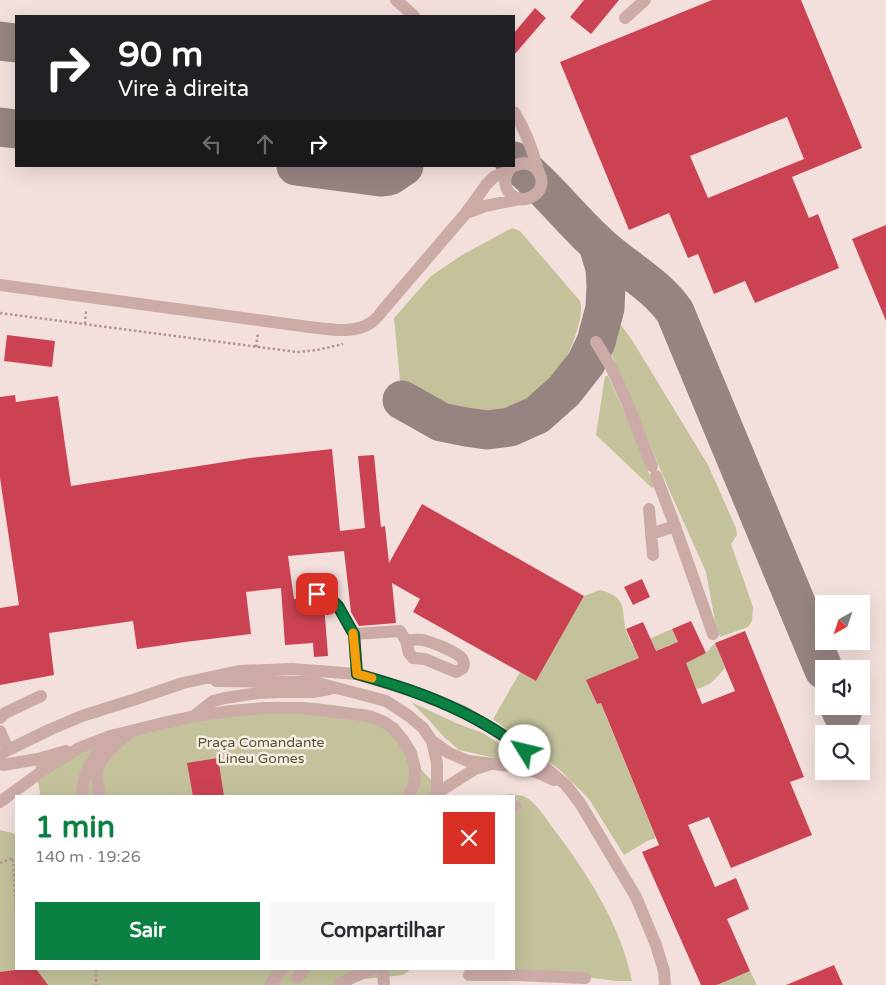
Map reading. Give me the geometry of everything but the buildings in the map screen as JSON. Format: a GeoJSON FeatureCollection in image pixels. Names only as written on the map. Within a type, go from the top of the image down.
{"type":"FeatureCollection","features":[{"type":"Feature","properties":{"kind":"street"},"geometry":{"type":"LineString","coordinates":[[396,0],[413,15]]}},
{"type":"Feature","properties":{"kind":"street"},"geometry":{"type":"LineString","coordinates":[[625,18],[645,0]]}},
{"type":"Feature","properties":{"kind":"street"},"geometry":{"type":"LineString","coordinates":[[466,213],[484,206],[527,199],[538,191],[541,185],[541,178],[532,147],[515,114]]}},
{"type":"Feature","properties":{"kind":"street"},"geometry":{"type":"LineString","coordinates":[[515,166],[525,163],[533,166],[538,171]]}},
{"type":"Feature","properties":{"kind":"street"},"geometry":{"type":"LineString","coordinates":[[512,168],[505,177],[505,185],[513,196],[520,199]]}},
{"type":"Feature","properties":{"kind":"street"},"geometry":{"type":"LineString","coordinates":[[0,285],[308,327],[338,330],[356,329],[372,322],[383,310],[466,213],[486,185],[494,177],[512,168]]}},
{"type":"Feature","properties":{"kind":"street"},"geometry":{"type":"LineString","coordinates":[[596,342],[622,392],[654,471],[713,634]]}},
{"type":"Feature","properties":{"kind":"street"},"geometry":{"type":"LineString","coordinates":[[649,509],[653,555]]}},
{"type":"Feature","properties":{"kind":"street"},"geometry":{"type":"LineString","coordinates":[[651,534],[675,526]]}},
{"type":"Feature","properties":{"kind":"street"},"geometry":{"type":"LineString","coordinates":[[317,594],[329,597],[338,606],[354,634],[357,674]]}},
{"type":"Feature","properties":{"kind":"street"},"geometry":{"type":"LineString","coordinates":[[354,634],[400,631],[406,641]]}},
{"type":"Feature","properties":{"kind":"street"},"geometry":{"type":"LineString","coordinates":[[4,757],[49,730],[82,716],[183,682],[239,671],[292,670],[357,674],[410,690],[462,712],[509,738],[566,785],[580,803],[636,897],[656,945],[664,971],[665,985]]}},
{"type":"Feature","properties":{"kind":"street"},"geometry":{"type":"LineString","coordinates":[[183,682],[302,682],[318,684],[386,701],[423,728],[432,741],[438,763],[436,795]]}},
{"type":"Feature","properties":{"kind":"street"},"geometry":{"type":"LineString","coordinates":[[194,716],[213,701],[225,698],[265,693],[312,692],[334,688]]}},
{"type":"Feature","properties":{"kind":"street"},"geometry":{"type":"LineString","coordinates":[[0,718],[5,713],[41,696]]}},
{"type":"Feature","properties":{"kind":"street"},"geometry":{"type":"LineString","coordinates":[[4,757],[38,759],[78,748],[110,736],[194,716],[231,711],[300,708],[372,717],[394,729],[411,753],[414,768],[414,784],[409,795]]}},
{"type":"Feature","properties":{"kind":"street"},"geometry":{"type":"LineString","coordinates":[[99,795],[97,772],[100,764],[115,746],[134,730]]}},
{"type":"Feature","properties":{"kind":"street"},"geometry":{"type":"LineString","coordinates":[[0,731],[4,757]]}},
{"type":"Feature","properties":{"kind":"street"},"geometry":{"type":"LineString","coordinates":[[82,795],[82,782],[86,770],[110,736]]}},
{"type":"Feature","properties":{"kind":"street"},"geometry":{"type":"LineString","coordinates":[[432,741],[457,757],[468,761],[511,766],[539,774],[566,785]]}},
{"type":"Feature","properties":{"kind":"street"},"geometry":{"type":"LineString","coordinates":[[0,802],[45,769],[78,748]]}},
{"type":"Feature","properties":{"kind":"street"},"geometry":{"type":"LineString","coordinates":[[436,795],[474,769],[492,764]]}},
{"type":"Feature","properties":{"kind":"street"},"geometry":{"type":"LineString","coordinates":[[270,985],[281,970]]}},
{"type":"Feature","properties":{"kind":"street"},"geometry":{"type":"LineString","coordinates":[[339,985],[370,970]]}},
{"type":"Feature","properties":{"kind":"street"},"geometry":{"type":"LineString","coordinates":[[383,970],[384,985]]}},
{"type":"Feature","properties":{"kind":"street"},"geometry":{"type":"LineString","coordinates":[[656,985],[664,971]]}},
{"type":"Feature","properties":{"kind":"street"},"geometry":{"type":"LineString","coordinates":[[469,976],[515,975],[585,978]]}},
{"type":"Feature","properties":{"kind":"path"},"geometry":{"type":"LineString","coordinates":[[0,313],[297,352],[351,342]]}},
{"type":"Feature","properties":{"kind":"path"},"geometry":{"type":"LineString","coordinates":[[0,863],[12,858],[15,902]]}},
{"type":"Feature","properties":{"kind":"path"},"geometry":{"type":"LineString","coordinates":[[96,970],[96,985]]}},
{"type":"Feature","properties":{"kind":"green space"},"geometry":{"type":"Polygon","coordinates":[[[512,228],[520,231],[580,301],[580,317],[576,335],[562,364],[543,385],[522,402],[504,410],[489,412],[465,410],[445,405],[400,381],[394,318],[431,276],[462,255],[512,228]]]}},
{"type":"Feature","properties":{"kind":"green space"},"geometry":{"type":"Polygon","coordinates":[[[616,320],[632,340],[708,465],[736,528],[737,535],[731,544],[753,607],[752,621],[748,627],[720,637],[715,621],[706,572],[610,350],[616,320]]]}},
{"type":"Feature","properties":{"kind":"green space"},"geometry":{"type":"Polygon","coordinates":[[[605,376],[608,376],[633,431],[654,487],[652,488],[596,435],[605,376]]]}},
{"type":"Feature","properties":{"kind":"green space"},"geometry":{"type":"Polygon","coordinates":[[[600,590],[618,599],[622,607],[626,632],[633,646],[672,629],[687,662],[706,653],[715,643],[725,668],[706,686],[696,689],[693,682],[606,716],[656,838],[647,841],[624,855],[589,799],[561,771],[493,719],[520,672],[536,681],[584,596],[600,590]],[[670,645],[587,680],[597,704],[680,669],[670,645]]]}},
{"type":"Feature","properties":{"kind":"green space","name":"Praça Comandante Lineu Gomes"},"geometry":{"type":"Polygon","coordinates":[[[301,702],[362,710],[379,716],[418,766],[445,795],[39,795],[35,764],[117,729],[175,714],[301,702]]]}},
{"type":"Feature","properties":{"kind":"green space"},"geometry":{"type":"Polygon","coordinates":[[[411,702],[483,733],[516,755],[514,762],[459,750],[411,702]]]}},
{"type":"Feature","properties":{"kind":"green space"},"geometry":{"type":"Polygon","coordinates":[[[512,794],[527,798],[536,805],[565,844],[589,880],[611,919],[620,939],[632,981],[616,981],[515,969],[515,795],[498,795],[512,794]]]}},
{"type":"Feature","properties":{"kind":"green space"},"geometry":{"type":"Polygon","coordinates":[[[0,830],[15,834],[15,970],[410,970],[403,975],[364,979],[346,985],[0,985],[0,830]]]}},
{"type":"Feature","properties":{"kind":"green space"},"geometry":{"type":"Polygon","coordinates":[[[750,971],[757,985],[717,985],[750,971]]]}},
{"type":"Feature","properties":{"kind":"taxiway"},"geometry":{"type":"LineString","coordinates":[[0,41],[15,43]]}},
{"type":"Feature","properties":{"kind":"taxiway"},"geometry":{"type":"LineString","coordinates":[[0,127],[15,129]]}},
{"type":"Feature","properties":{"kind":"taxiway"},"geometry":{"type":"LineString","coordinates":[[515,162],[536,180],[598,244],[649,285],[675,312],[820,660]]}},
{"type":"Feature","properties":{"kind":"taxiway"},"geometry":{"type":"LineString","coordinates":[[304,167],[380,177],[389,176],[402,167]]}},
{"type":"Feature","properties":{"kind":"taxiway"},"geometry":{"type":"LineString","coordinates":[[402,400],[441,422],[487,430],[510,427],[537,415],[564,391],[586,363],[596,342],[605,308],[606,286],[605,268],[598,245]]}},
{"type":"Feature","properties":{"kind":"slow traffic"},"geometry":{"type":"LineString","coordinates":[[353,633],[357,674],[372,678]]}},
{"type":"Feature","properties":{"kind":"route"},"geometry":{"type":"LineString","coordinates":[[317,594],[329,597],[338,606],[354,634],[357,674],[410,690],[462,712],[509,738],[525,751]]}}]}
